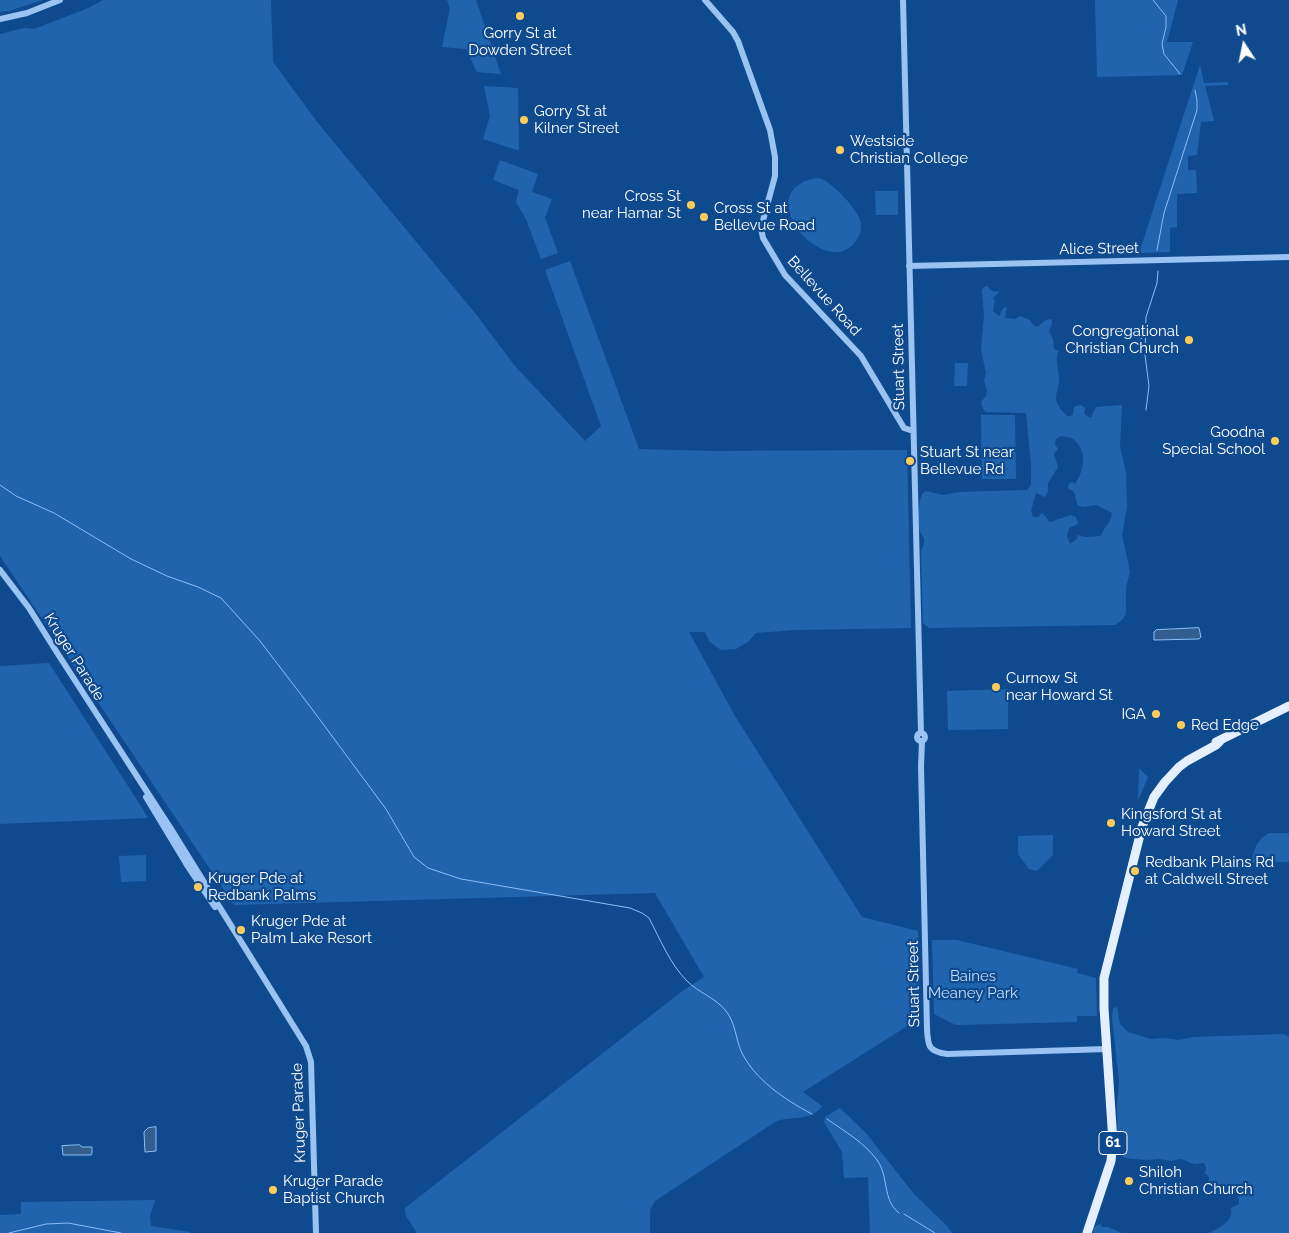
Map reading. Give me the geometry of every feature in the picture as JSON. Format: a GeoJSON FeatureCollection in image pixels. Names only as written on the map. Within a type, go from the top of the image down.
{"type":"FeatureCollection","features":[{"type":"Feature","properties":{"kind":"main road","name":"61"},"geometry":{"type":"LineString","coordinates":[[1086,1233],[1110,1164],[1113,1142],[1106,1049],[1104,978],[1142,827],[1154,797],[1179,767],[1220,741],[1289,706]]}},
{"type":"Feature","properties":{"kind":"street"},"geometry":{"type":"LineString","coordinates":[[0,19],[60,0]]}},
{"type":"Feature","properties":{"kind":"street","name":"Bellevue Road"},"geometry":{"type":"LineString","coordinates":[[705,0],[733,32],[738,41],[770,130],[776,164],[776,176],[761,228],[767,247],[785,275],[861,356],[904,428],[913,430]]}},
{"type":"Feature","properties":{"kind":"street","name":"Stuart Street"},"geometry":{"type":"LineString","coordinates":[[903,0],[921,733],[926,736],[922,741],[921,766],[928,1042],[930,1048],[934,1051],[947,1054],[1106,1049]]}},
{"type":"Feature","properties":{"kind":"street","name":"Alice Street"},"geometry":{"type":"LineString","coordinates":[[909,266],[1289,257]]}},
{"type":"Feature","properties":{"kind":"street","name":"Kruger Parade"},"geometry":{"type":"LineString","coordinates":[[0,570],[29,608],[303,1038],[309,1054],[316,1233]]}},
{"type":"Feature","properties":{"kind":"green space"},"geometry":{"type":"Polygon","coordinates":[[[0,0],[43,0],[0,12],[0,0]]]}},
{"type":"Feature","properties":{"kind":"green space"},"geometry":{"type":"Polygon","coordinates":[[[103,0],[271,0],[273,62],[318,123],[475,313],[515,366],[585,441],[601,426],[545,270],[570,261],[639,449],[712,451],[907,450],[911,628],[797,630],[756,633],[748,642],[736,649],[721,650],[709,641],[705,632],[689,632],[735,716],[862,917],[918,931],[920,1018],[803,1092],[822,1106],[818,1111],[807,1116],[775,1122],[655,1201],[650,1210],[650,1233],[417,1233],[406,1216],[405,1208],[681,992],[704,977],[655,893],[234,905],[0,556],[0,34],[24,28],[34,29],[86,9],[103,0]]]}},
{"type":"Feature","properties":{"kind":"green space"},"geometry":{"type":"Polygon","coordinates":[[[447,0],[476,0],[501,74],[477,72],[466,49],[442,47],[450,9],[447,0]]]}},
{"type":"Feature","properties":{"kind":"green space"},"geometry":{"type":"Polygon","coordinates":[[[1095,0],[1178,0],[1167,42],[1193,42],[1182,75],[1097,77],[1095,0]]]}},
{"type":"Feature","properties":{"kind":"green space"},"geometry":{"type":"Polygon","coordinates":[[[1200,65],[1204,83],[1228,82],[1228,85],[1205,86],[1214,121],[1201,122],[1197,155],[1188,156],[1188,170],[1196,170],[1197,193],[1177,194],[1177,227],[1170,228],[1170,252],[1139,253],[1200,65]]]}},
{"type":"Feature","properties":{"kind":"green space"},"geometry":{"type":"Polygon","coordinates":[[[484,86],[518,88],[519,149],[483,139],[490,116],[484,86]]]}},
{"type":"Feature","properties":{"kind":"green space"},"geometry":{"type":"Polygon","coordinates":[[[500,160],[538,174],[532,192],[552,199],[545,218],[558,253],[541,259],[526,219],[516,202],[519,190],[493,180],[500,160]]]}},
{"type":"Feature","properties":{"kind":"green space"},"geometry":{"type":"Polygon","coordinates":[[[818,178],[824,180],[837,190],[850,204],[859,218],[861,231],[859,236],[844,251],[830,252],[816,246],[803,236],[793,222],[788,208],[790,195],[800,184],[818,178]]]}},
{"type":"Feature","properties":{"kind":"green space"},"geometry":{"type":"Polygon","coordinates":[[[875,191],[898,191],[898,215],[876,215],[875,191]]]}},
{"type":"Feature","properties":{"kind":"green space"},"geometry":{"type":"Polygon","coordinates":[[[987,286],[992,291],[999,292],[993,298],[995,300],[993,311],[999,316],[1003,308],[1007,307],[1005,318],[1015,319],[1020,316],[1030,320],[1037,327],[1046,320],[1052,319],[1049,331],[1054,349],[1059,351],[1057,360],[1059,382],[1056,401],[1067,416],[1073,414],[1074,407],[1081,405],[1085,408],[1084,414],[1091,418],[1096,407],[1122,405],[1120,447],[1126,472],[1127,507],[1122,535],[1130,572],[1126,587],[1126,614],[1115,625],[929,628],[923,623],[921,551],[924,538],[918,523],[919,504],[922,494],[926,491],[943,495],[959,492],[1027,490],[1031,485],[1026,413],[986,412],[981,402],[986,396],[987,390],[984,381],[986,373],[981,350],[984,315],[983,288],[987,286]],[[1061,436],[1056,439],[1055,444],[1058,449],[1054,454],[1058,467],[1048,483],[1048,492],[1045,497],[1036,493],[1031,511],[1033,517],[1038,517],[1042,513],[1050,522],[1071,515],[1076,517],[1078,524],[1069,528],[1067,536],[1070,544],[1076,540],[1078,535],[1085,537],[1101,536],[1112,513],[1096,505],[1078,506],[1074,492],[1068,488],[1072,482],[1075,484],[1081,473],[1083,455],[1078,444],[1073,439],[1061,436]]]}},
{"type":"Feature","properties":{"kind":"green space"},"geometry":{"type":"Polygon","coordinates":[[[955,363],[968,363],[967,386],[954,386],[955,363]]]}},
{"type":"Feature","properties":{"kind":"green space"},"geometry":{"type":"Polygon","coordinates":[[[981,415],[1015,415],[1016,479],[982,479],[981,415]]]}},
{"type":"Feature","properties":{"kind":"green space"},"geometry":{"type":"Polygon","coordinates":[[[49,663],[148,818],[0,824],[0,666],[49,663]]]}},
{"type":"Feature","properties":{"kind":"green space"},"geometry":{"type":"Polygon","coordinates":[[[1008,689],[1008,729],[948,730],[947,691],[1008,689]]]}},
{"type":"Feature","properties":{"kind":"green space"},"geometry":{"type":"Polygon","coordinates":[[[1139,768],[1148,777],[1138,801],[1139,768]]]}},
{"type":"Feature","properties":{"kind":"green space"},"geometry":{"type":"Polygon","coordinates":[[[1269,833],[1289,833],[1289,862],[1252,863],[1256,845],[1269,833]]]}},
{"type":"Feature","properties":{"kind":"green space"},"geometry":{"type":"Polygon","coordinates":[[[1053,835],[1053,855],[1037,871],[1029,869],[1018,854],[1018,836],[1053,835]]]}},
{"type":"Feature","properties":{"kind":"green space"},"geometry":{"type":"Polygon","coordinates":[[[146,855],[146,881],[121,882],[119,856],[146,855]]]}},
{"type":"Feature","properties":{"kind":"green space","name":"Baines Meaney Park"},"geometry":{"type":"Polygon","coordinates":[[[932,940],[957,940],[1078,969],[1077,973],[1096,978],[1097,1016],[1077,1016],[1077,1022],[956,1025],[934,1014],[932,940]]]}},
{"type":"Feature","properties":{"kind":"green space"},"geometry":{"type":"Polygon","coordinates":[[[1117,1007],[1120,1024],[1128,1032],[1151,1039],[1178,1040],[1194,1037],[1284,1034],[1289,1037],[1289,1233],[1208,1233],[1225,1224],[1230,1217],[1231,1208],[1239,1204],[1236,1192],[1233,1189],[1209,1183],[1204,1163],[1194,1164],[1181,1159],[1171,1161],[1124,1158],[1118,1150],[1117,1105],[1119,1081],[1112,1018],[1113,1008],[1117,1007]]]}},
{"type":"Feature","properties":{"kind":"green space"},"geometry":{"type":"Polygon","coordinates":[[[840,1108],[866,1133],[914,1194],[952,1233],[870,1233],[868,1177],[844,1178],[842,1152],[824,1122],[825,1117],[840,1108]]]}},
{"type":"Feature","properties":{"kind":"green space"},"geometry":{"type":"Polygon","coordinates":[[[155,1200],[150,1217],[151,1226],[190,1233],[0,1233],[0,1215],[21,1214],[21,1202],[155,1200]]]}},
{"type":"Feature","properties":{"kind":"green space"},"geometry":{"type":"Polygon","coordinates":[[[1100,1224],[1102,1227],[1108,1227],[1122,1233],[1093,1233],[1094,1227],[1100,1224]]]}},
{"type":"Feature","properties":{"kind":"shaded area"},"geometry":{"type":"Polygon","coordinates":[[[1199,628],[1201,637],[1199,639],[1154,640],[1154,632],[1156,630],[1199,628]]]}},
{"type":"Feature","properties":{"kind":"shaded area"},"geometry":{"type":"Polygon","coordinates":[[[156,1127],[156,1151],[145,1152],[144,1132],[148,1128],[156,1127]]]}},
{"type":"Feature","properties":{"kind":"shaded area"},"geometry":{"type":"Polygon","coordinates":[[[80,1145],[82,1147],[92,1147],[91,1155],[63,1155],[62,1146],[80,1145]]]}},
{"type":"Feature","properties":{"kind":"waterway"},"geometry":{"type":"LineString","coordinates":[[1153,0],[1166,16],[1166,27],[1162,44],[1164,54],[1180,74]]}},
{"type":"Feature","properties":{"kind":"waterway"},"geometry":{"type":"LineString","coordinates":[[1157,250],[1164,213],[1197,110],[1195,90]]}},
{"type":"Feature","properties":{"kind":"waterway"},"geometry":{"type":"LineString","coordinates":[[1146,410],[1149,386],[1145,355],[1146,317],[1157,283],[1158,271]]}},
{"type":"Feature","properties":{"kind":"waterway"},"geometry":{"type":"LineString","coordinates":[[1141,339],[1145,334]]}},
{"type":"Feature","properties":{"kind":"waterway"},"geometry":{"type":"LineString","coordinates":[[0,485],[16,496],[54,513],[131,559],[221,598],[260,641],[386,809],[414,857],[428,868],[461,879],[630,908],[649,918],[675,967],[687,981],[722,1006],[729,1015],[741,1051],[754,1071],[771,1088],[812,1114]]}},
{"type":"Feature","properties":{"kind":"waterway"},"geometry":{"type":"LineString","coordinates":[[827,1119],[860,1143],[877,1160],[881,1166],[890,1201],[899,1213]]}},
{"type":"Feature","properties":{"kind":"waterway"},"geometry":{"type":"LineString","coordinates":[[904,1214],[935,1233]]}},
{"type":"Feature","properties":{"kind":"waterway"},"geometry":{"type":"LineString","coordinates":[[9,1233],[46,1224],[68,1223],[121,1233]]}},
{"type":"Feature","properties":{"kind":"place","name":"Gorry St at Dowden Street"},"geometry":{"type":"Point","coordinates":[520,16]}},
{"type":"Feature","properties":{"kind":"place","name":"Gorry St at Kilner Street"},"geometry":{"type":"Point","coordinates":[524,120]}},
{"type":"Feature","properties":{"kind":"place","name":"Westside Christian College"},"geometry":{"type":"Point","coordinates":[840,150]}},
{"type":"Feature","properties":{"kind":"place","name":"Cross St near Hamar St"},"geometry":{"type":"Point","coordinates":[691,205]}},
{"type":"Feature","properties":{"kind":"place","name":"Cross St at Bellevue Road"},"geometry":{"type":"Point","coordinates":[704,217]}},
{"type":"Feature","properties":{"kind":"place","name":"Congregational Christian Church"},"geometry":{"type":"Point","coordinates":[1189,340]}},
{"type":"Feature","properties":{"kind":"place","name":"Goodna Special School"},"geometry":{"type":"Point","coordinates":[1275,441]}},
{"type":"Feature","properties":{"kind":"place","name":"Stuart St near Bellevue Rd"},"geometry":{"type":"Point","coordinates":[910,461]}},
{"type":"Feature","properties":{"kind":"place","name":"Curnow St near Howard St"},"geometry":{"type":"Point","coordinates":[996,687]}},
{"type":"Feature","properties":{"kind":"place","name":"IGA"},"geometry":{"type":"Point","coordinates":[1156,714]}},
{"type":"Feature","properties":{"kind":"place","name":"Red Edge"},"geometry":{"type":"Point","coordinates":[1181,725]}},
{"type":"Feature","properties":{"kind":"place","name":"Kingsford St at Howard Street"},"geometry":{"type":"Point","coordinates":[1111,823]}},
{"type":"Feature","properties":{"kind":"place","name":"Redbank Plains Rd at Caldwell Street"},"geometry":{"type":"Point","coordinates":[1135,871]}},
{"type":"Feature","properties":{"kind":"place","name":"Kruger Pde at Redbank Palms"},"geometry":{"type":"Point","coordinates":[198,887]}},
{"type":"Feature","properties":{"kind":"place","name":"Kruger Pde at Palm Lake Resort"},"geometry":{"type":"Point","coordinates":[241,930]}},
{"type":"Feature","properties":{"kind":"place","name":"Shiloh Christian Church"},"geometry":{"type":"Point","coordinates":[1129,1181]}},
{"type":"Feature","properties":{"kind":"place","name":"Kruger Parade Baptist Church"},"geometry":{"type":"Point","coordinates":[273,1190]}}]}
